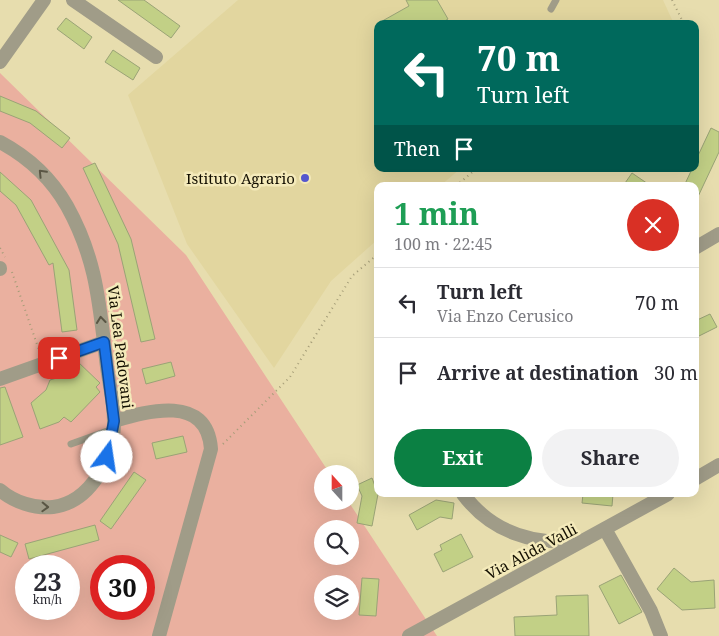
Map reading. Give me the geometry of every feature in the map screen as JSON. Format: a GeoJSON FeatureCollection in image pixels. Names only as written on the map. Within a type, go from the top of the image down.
{"type":"FeatureCollection","features":[{"type":"Feature","properties":{"kind":"street"},"geometry":{"type":"LineString","coordinates":[[0,62],[44,0]]}},
{"type":"Feature","properties":{"kind":"street"},"geometry":{"type":"LineString","coordinates":[[73,0],[156,57]]}},
{"type":"Feature","properties":{"kind":"street","name":"Via Lea Padovani"},"geometry":{"type":"LineString","coordinates":[[0,142],[20,153],[44,174],[67,206],[83,239],[97,281],[114,425],[102,468],[91,486],[76,499],[58,506],[38,507],[20,502],[0,490]]}},
{"type":"Feature","properties":{"kind":"street"},"geometry":{"type":"LineString","coordinates":[[699,246],[719,234]]}},
{"type":"Feature","properties":{"kind":"street"},"geometry":{"type":"LineString","coordinates":[[0,379],[104,342]]}},
{"type":"Feature","properties":{"kind":"street"},"geometry":{"type":"LineString","coordinates":[[114,425],[161,409],[180,411],[198,421],[210,441],[211,449],[159,636]]}},
{"type":"Feature","properties":{"kind":"street"},"geometry":{"type":"LineString","coordinates":[[699,476],[719,465]]}},
{"type":"Feature","properties":{"kind":"street"},"geometry":{"type":"LineString","coordinates":[[466,497],[473,506],[494,523],[518,535],[548,542],[584,541]]}},
{"type":"Feature","properties":{"kind":"street","name":"Via Alida Valli"},"geometry":{"type":"LineString","coordinates":[[409,636],[663,497]]}},
{"type":"Feature","properties":{"kind":"street"},"geometry":{"type":"LineString","coordinates":[[605,529],[651,611],[662,636]]}},
{"type":"Feature","properties":{"kind":"lane"},"geometry":{"type":"LineString","coordinates":[[551,9],[556,0]]}},
{"type":"Feature","properties":{"kind":"lane"},"geometry":{"type":"LineString","coordinates":[[71,444],[114,425]]}},
{"type":"Feature","properties":{"kind":"path"},"geometry":{"type":"LineString","coordinates":[[672,0],[682,20]]}},
{"type":"Feature","properties":{"kind":"path"},"geometry":{"type":"LineString","coordinates":[[461,182],[472,172]]}},
{"type":"Feature","properties":{"kind":"path"},"geometry":{"type":"LineString","coordinates":[[0,248],[4,266],[44,363]]}},
{"type":"Feature","properties":{"kind":"path"},"geometry":{"type":"LineString","coordinates":[[221,446],[290,377],[352,276],[374,257]]}},
{"type":"Feature","properties":{"kind":"shaded area","name":"Istituto Agrario"},"geometry":{"type":"Polygon","coordinates":[[[238,0],[663,0],[672,20],[374,20],[374,172],[456,172],[445,182],[374,182],[374,243],[331,281],[274,368],[187,244],[128,95],[238,0]]]}},
{"type":"Feature","properties":{"kind":"shaded area"},"geometry":{"type":"Polygon","coordinates":[[[0,73],[186,255],[324,465],[314,465],[314,510],[354,510],[437,636],[0,636],[0,73]]]}},
{"type":"Feature","properties":{"kind":"building"},"geometry":{"type":"Polygon","coordinates":[[[118,0],[144,0],[180,26],[171,38],[118,0]]]}},
{"type":"Feature","properties":{"kind":"building"},"geometry":{"type":"Polygon","coordinates":[[[406,0],[437,0],[448,19],[384,20],[409,6],[406,0]]]}},
{"type":"Feature","properties":{"kind":"building"},"geometry":{"type":"Polygon","coordinates":[[[66,18],[92,37],[84,49],[57,29],[66,18]]]}},
{"type":"Feature","properties":{"kind":"building"},"geometry":{"type":"Polygon","coordinates":[[[113,50],[140,68],[133,80],[105,62],[113,50]]]}},
{"type":"Feature","properties":{"kind":"building"},"geometry":{"type":"Polygon","coordinates":[[[0,96],[36,111],[70,138],[62,148],[30,123],[0,111],[0,96]]]}},
{"type":"Feature","properties":{"kind":"building"},"geometry":{"type":"Polygon","coordinates":[[[711,128],[719,132],[719,152],[699,194],[699,182],[686,182],[691,172],[699,172],[699,154],[711,128]]]}},
{"type":"Feature","properties":{"kind":"building"},"geometry":{"type":"Polygon","coordinates":[[[95,163],[131,239],[155,339],[141,342],[118,244],[83,168],[95,163]]]}},
{"type":"Feature","properties":{"kind":"building"},"geometry":{"type":"Polygon","coordinates":[[[0,172],[31,200],[69,270],[77,330],[62,332],[53,263],[49,265],[16,205],[0,191],[0,172]]]}},
{"type":"Feature","properties":{"kind":"building"},"geometry":{"type":"Polygon","coordinates":[[[632,173],[645,182],[626,182],[632,173]]]}},
{"type":"Feature","properties":{"kind":"building"},"geometry":{"type":"Polygon","coordinates":[[[710,314],[717,327],[699,336],[699,319],[710,314]]]}},
{"type":"Feature","properties":{"kind":"building"},"geometry":{"type":"Polygon","coordinates":[[[77,361],[100,383],[96,387],[100,392],[71,422],[64,417],[59,422],[40,429],[31,403],[46,390],[50,380],[60,377],[77,361]]]}},
{"type":"Feature","properties":{"kind":"building"},"geometry":{"type":"Polygon","coordinates":[[[171,362],[175,376],[146,384],[142,369],[171,362]]]}},
{"type":"Feature","properties":{"kind":"building"},"geometry":{"type":"Polygon","coordinates":[[[5,387],[23,437],[0,445],[0,388],[5,387]]]}},
{"type":"Feature","properties":{"kind":"building"},"geometry":{"type":"Polygon","coordinates":[[[183,436],[187,452],[156,459],[152,443],[183,436]]]}},
{"type":"Feature","properties":{"kind":"building"},"geometry":{"type":"Polygon","coordinates":[[[134,472],[146,480],[111,529],[100,521],[134,472]]]}},
{"type":"Feature","properties":{"kind":"building"},"geometry":{"type":"Polygon","coordinates":[[[372,478],[374,497],[377,497],[372,526],[359,523],[358,520],[362,496],[359,484],[372,478]]]}},
{"type":"Feature","properties":{"kind":"building"},"geometry":{"type":"Polygon","coordinates":[[[583,497],[613,497],[612,506],[582,503],[583,497]]]}},
{"type":"Feature","properties":{"kind":"building"},"geometry":{"type":"Polygon","coordinates":[[[436,500],[454,503],[452,519],[440,517],[417,530],[409,515],[436,500]]]}},
{"type":"Feature","properties":{"kind":"building"},"geometry":{"type":"Polygon","coordinates":[[[95,525],[99,540],[44,555],[28,555],[25,544],[95,525]]]}},
{"type":"Feature","properties":{"kind":"building"},"geometry":{"type":"Polygon","coordinates":[[[461,534],[473,557],[443,572],[434,554],[442,550],[440,545],[461,534]]]}},
{"type":"Feature","properties":{"kind":"building"},"geometry":{"type":"Polygon","coordinates":[[[0,535],[18,543],[11,557],[0,552],[0,535]]]}},
{"type":"Feature","properties":{"kind":"building"},"geometry":{"type":"Polygon","coordinates":[[[674,568],[691,582],[714,580],[715,608],[682,610],[657,589],[674,568]]]}},
{"type":"Feature","properties":{"kind":"building"},"geometry":{"type":"Polygon","coordinates":[[[621,575],[642,612],[619,624],[599,586],[621,575]]]}},
{"type":"Feature","properties":{"kind":"building"},"geometry":{"type":"Polygon","coordinates":[[[362,578],[379,579],[376,616],[359,615],[362,578]]]}},
{"type":"Feature","properties":{"kind":"building"},"geometry":{"type":"Polygon","coordinates":[[[588,595],[589,636],[515,636],[514,617],[557,615],[556,596],[588,595]]]}},
{"type":"Feature","properties":{"kind":"place","name":"Istituto Agrario"},"geometry":{"type":"Point","coordinates":[305,178]}},
{"type":"Feature","properties":{"kind":"route"},"geometry":{"type":"LineString","coordinates":[[59,358],[104,342],[114,421],[114,429],[107,457]]}}]}
